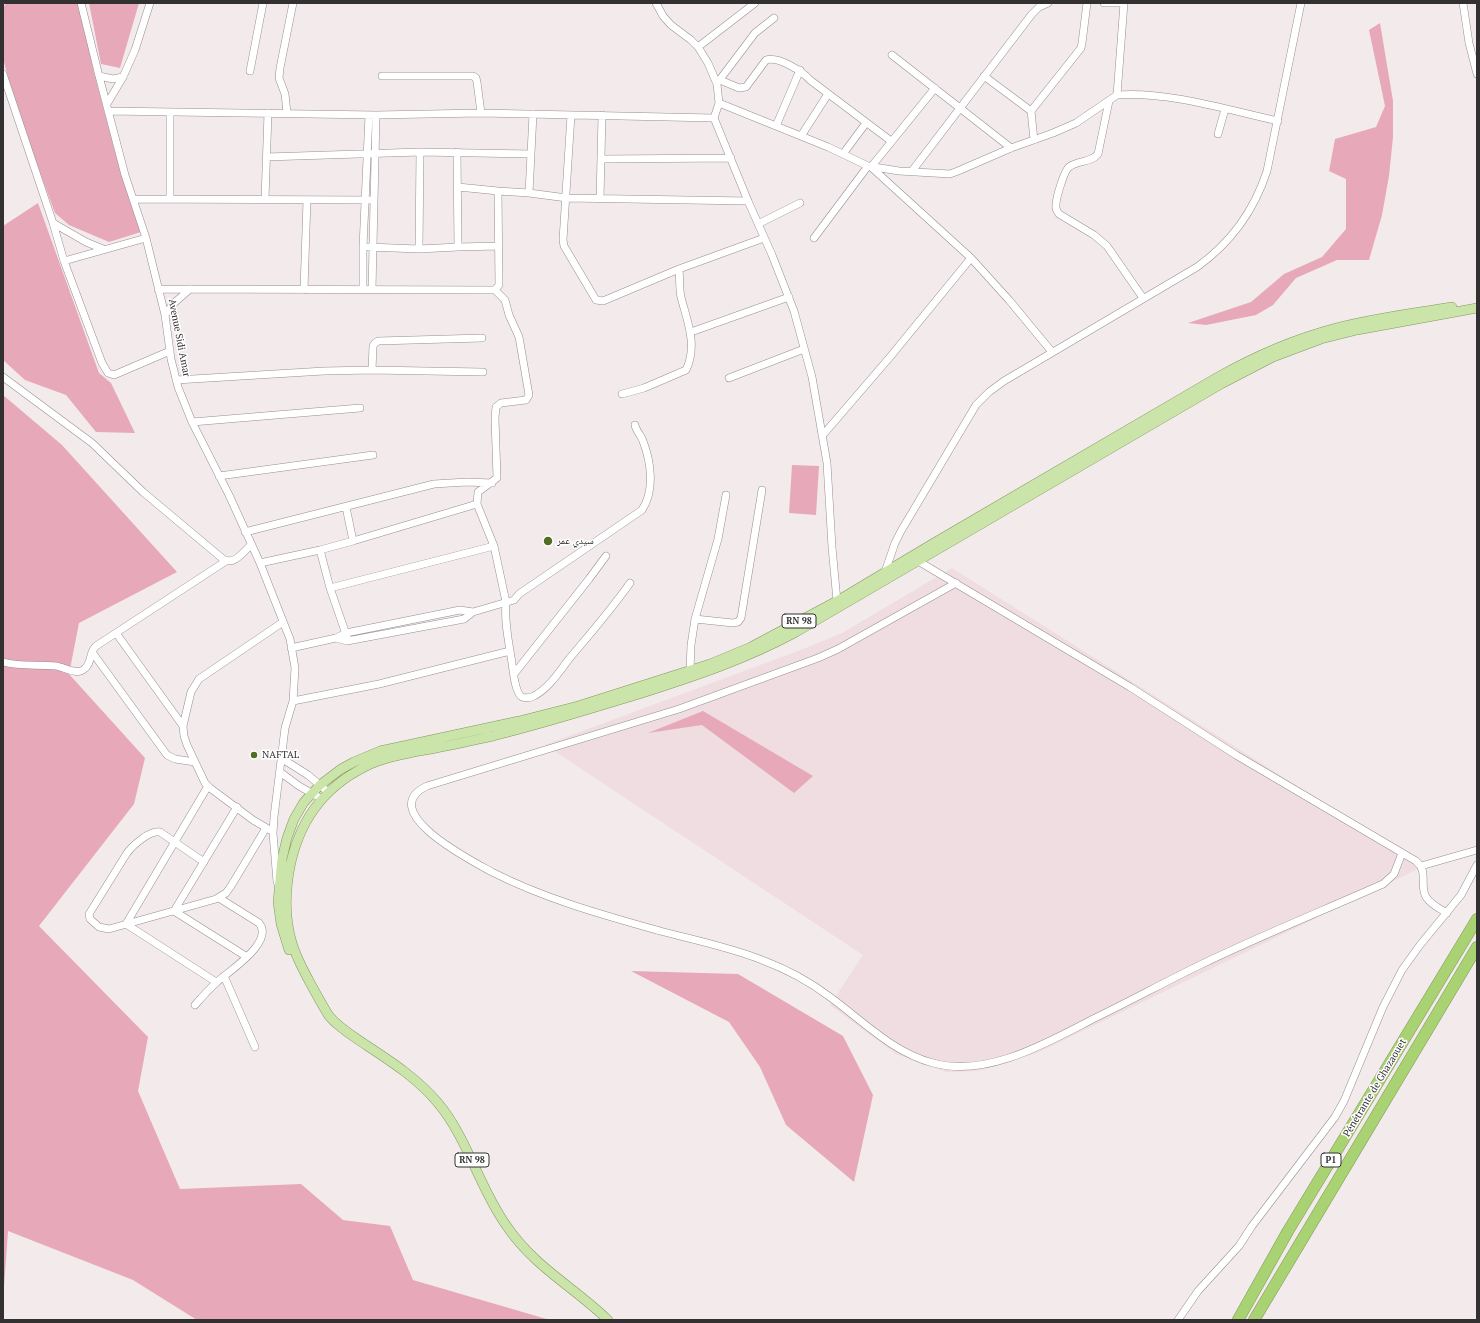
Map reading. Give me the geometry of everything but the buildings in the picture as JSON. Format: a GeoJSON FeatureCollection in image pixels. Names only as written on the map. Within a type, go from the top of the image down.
{"type":"FeatureCollection","features":[{"type":"Feature","properties":{"kind":"highway","name":"Pénétrante de Ghazaouet"},"geometry":{"type":"LineString","coordinates":[[1238,1320],[1288,1231],[1477,919]]}},
{"type":"Feature","properties":{"kind":"highway","name":"Pénétrante de Ghazaouet"},"geometry":{"type":"LineString","coordinates":[[1254,1320],[1477,947]]}},
{"type":"Feature","properties":{"kind":"main road","name":"RN 98"},"geometry":{"type":"LineString","coordinates":[[325,1009],[310,993],[298,972],[286,945],[279,914],[278,891],[282,859],[288,833],[299,810],[304,802],[320,785],[341,768],[380,751],[550,714],[690,671],[751,647],[837,601],[1218,377],[1269,351],[1313,335],[1355,324],[1477,302]]}},
{"type":"Feature","properties":{"kind":"main road","name":"RN 98"},"geometry":{"type":"LineString","coordinates":[[608,1320],[537,1262],[513,1235],[493,1205],[459,1133],[436,1100],[408,1073],[347,1032],[330,1016],[302,969],[289,928],[286,902],[287,881],[296,841],[310,814],[325,796],[350,776],[384,759],[481,739],[552,720],[692,677],[732,663],[781,640],[1221,384],[1273,357],[1338,335],[1477,308]]}},
{"type":"Feature","properties":{"kind":"street","name":"Avenue Sidi Amar"},"geometry":{"type":"LineString","coordinates":[[81,3],[99,76],[133,199],[146,238],[165,315],[170,352],[176,380],[192,422],[260,563],[283,622],[291,648],[294,668],[293,701],[285,728],[273,833],[278,891]]}},
{"type":"Feature","properties":{"kind":"street"},"geometry":{"type":"LineString","coordinates":[[150,3],[135,50],[124,77],[108,108],[170,112],[372,115],[533,114],[714,118]]}},
{"type":"Feature","properties":{"kind":"street"},"geometry":{"type":"LineString","coordinates":[[250,71],[263,3]]}},
{"type":"Feature","properties":{"kind":"street"},"geometry":{"type":"LineString","coordinates":[[287,113],[285,90],[279,78],[293,3]]}},
{"type":"Feature","properties":{"kind":"street"},"geometry":{"type":"LineString","coordinates":[[656,3],[663,16],[671,25],[698,47],[718,82],[718,106],[714,118],[788,298],[804,349],[816,397],[827,463],[837,601]]}},
{"type":"Feature","properties":{"kind":"street"},"geometry":{"type":"LineString","coordinates":[[698,47],[755,3]]}},
{"type":"Feature","properties":{"kind":"street"},"geometry":{"type":"LineString","coordinates":[[912,171],[1032,14],[1039,7],[1048,3]]}},
{"type":"Feature","properties":{"kind":"street"},"geometry":{"type":"LineString","coordinates":[[1034,140],[1031,112],[1080,48],[1082,43],[1087,3]]}},
{"type":"Feature","properties":{"kind":"street"},"geometry":{"type":"LineString","coordinates":[[1104,3],[1124,3],[1117,95]]}},
{"type":"Feature","properties":{"kind":"street"},"geometry":{"type":"LineString","coordinates":[[885,572],[895,543],[901,531],[976,405],[996,386],[1208,259],[1237,231],[1252,208],[1263,184],[1278,121],[1301,3]]}},
{"type":"Feature","properties":{"kind":"street"},"geometry":{"type":"LineString","coordinates":[[1463,3],[1469,43],[1477,74]]}},
{"type":"Feature","properties":{"kind":"street"},"geometry":{"type":"LineString","coordinates":[[718,82],[755,32],[774,18]]}},
{"type":"Feature","properties":{"kind":"street"},"geometry":{"type":"LineString","coordinates":[[892,55],[1012,148]]}},
{"type":"Feature","properties":{"kind":"street"},"geometry":{"type":"LineString","coordinates":[[718,82],[739,88],[746,87],[768,59],[773,60],[800,70],[810,80],[891,141]]}},
{"type":"Feature","properties":{"kind":"street"},"geometry":{"type":"LineString","coordinates":[[776,126],[800,70]]}},
{"type":"Feature","properties":{"kind":"street"},"geometry":{"type":"LineString","coordinates":[[3,74],[53,223],[64,261],[102,363],[108,373],[114,375],[170,352]]}},
{"type":"Feature","properties":{"kind":"street"},"geometry":{"type":"LineString","coordinates":[[99,76],[113,79],[124,77]]}},
{"type":"Feature","properties":{"kind":"street"},"geometry":{"type":"LineString","coordinates":[[382,76],[473,76],[476,78],[477,82],[481,114]]}},
{"type":"Feature","properties":{"kind":"street"},"geometry":{"type":"LineString","coordinates":[[984,76],[1031,112]]}},
{"type":"Feature","properties":{"kind":"street"},"geometry":{"type":"LineString","coordinates":[[814,238],[870,166],[935,88]]}},
{"type":"Feature","properties":{"kind":"street"},"geometry":{"type":"LineString","coordinates":[[3,92],[14,108]]}},
{"type":"Feature","properties":{"kind":"street"},"geometry":{"type":"LineString","coordinates":[[801,136],[828,94]]}},
{"type":"Feature","properties":{"kind":"street"},"geometry":{"type":"LineString","coordinates":[[718,106],[727,106],[870,166],[899,171],[935,174],[950,174],[1076,123],[1117,95],[1132,94],[1170,98],[1278,121]]}},
{"type":"Feature","properties":{"kind":"street"},"geometry":{"type":"LineString","coordinates":[[1109,101],[1098,154],[1094,158],[1073,165],[1067,169],[1056,202],[1056,209],[1059,214],[1094,234],[1107,246],[1143,298]]}},
{"type":"Feature","properties":{"kind":"street"},"geometry":{"type":"LineString","coordinates":[[1218,134],[1225,109]]}},
{"type":"Feature","properties":{"kind":"street"},"geometry":{"type":"LineString","coordinates":[[170,112],[170,199]]}},
{"type":"Feature","properties":{"kind":"street"},"geometry":{"type":"LineString","coordinates":[[265,199],[268,113]]}},
{"type":"Feature","properties":{"kind":"street"},"geometry":{"type":"LineString","coordinates":[[529,193],[533,114]]}},
{"type":"Feature","properties":{"kind":"street"},"geometry":{"type":"LineString","coordinates":[[372,115],[375,154],[372,290]]}},
{"type":"Feature","properties":{"kind":"street"},"geometry":{"type":"LineString","coordinates":[[363,290],[367,154],[372,115]]}},
{"type":"Feature","properties":{"kind":"street"},"geometry":{"type":"LineString","coordinates":[[571,115],[567,198],[563,235],[564,246],[596,300],[603,301],[764,238]]}},
{"type":"Feature","properties":{"kind":"street"},"geometry":{"type":"LineString","coordinates":[[600,199],[602,116]]}},
{"type":"Feature","properties":{"kind":"street"},"geometry":{"type":"LineString","coordinates":[[843,154],[866,123]]}},
{"type":"Feature","properties":{"kind":"street"},"geometry":{"type":"LineString","coordinates":[[266,157],[420,152],[531,154]]}},
{"type":"Feature","properties":{"kind":"street"},"geometry":{"type":"LineString","coordinates":[[419,249],[420,152]]}},
{"type":"Feature","properties":{"kind":"street"},"geometry":{"type":"LineString","coordinates":[[458,152],[458,246]]}},
{"type":"Feature","properties":{"kind":"street"},"geometry":{"type":"LineString","coordinates":[[601,159],[731,158]]}},
{"type":"Feature","properties":{"kind":"street"},"geometry":{"type":"LineString","coordinates":[[870,166],[971,258],[1009,300],[1052,352]]}},
{"type":"Feature","properties":{"kind":"street"},"geometry":{"type":"LineString","coordinates":[[458,187],[567,198],[748,201]]}},
{"type":"Feature","properties":{"kind":"street"},"geometry":{"type":"LineString","coordinates":[[494,290],[499,285],[498,191]]}},
{"type":"Feature","properties":{"kind":"street"},"geometry":{"type":"LineString","coordinates":[[133,199],[374,200]]}},
{"type":"Feature","properties":{"kind":"street"},"geometry":{"type":"LineString","coordinates":[[304,290],[307,200]]}},
{"type":"Feature","properties":{"kind":"street"},"geometry":{"type":"LineString","coordinates":[[758,224],[800,203]]}},
{"type":"Feature","properties":{"kind":"street"},"geometry":{"type":"LineString","coordinates":[[53,223],[86,242],[103,249]]}},
{"type":"Feature","properties":{"kind":"street"},"geometry":{"type":"LineString","coordinates":[[64,261],[146,238]]}},
{"type":"Feature","properties":{"kind":"street"},"geometry":{"type":"LineString","coordinates":[[364,247],[419,249],[458,246],[498,246]]}},
{"type":"Feature","properties":{"kind":"street"},"geometry":{"type":"LineString","coordinates":[[822,436],[890,357],[971,258]]}},
{"type":"Feature","properties":{"kind":"street"},"geometry":{"type":"LineString","coordinates":[[622,394],[644,388],[686,370],[692,345],[691,332],[681,296],[679,270]]}},
{"type":"Feature","properties":{"kind":"street"},"geometry":{"type":"LineString","coordinates":[[158,289],[494,290],[505,300],[509,315],[519,337],[529,395],[526,400],[501,403],[496,407],[497,478],[478,492],[477,504],[494,546],[506,602],[506,622],[510,651],[519,694],[523,697],[529,698],[547,686],[614,606],[630,583]]}},
{"type":"Feature","properties":{"kind":"street"},"geometry":{"type":"LineString","coordinates":[[165,315],[173,304],[190,289]]}},
{"type":"Feature","properties":{"kind":"street"},"geometry":{"type":"LineString","coordinates":[[691,332],[788,298]]}},
{"type":"Feature","properties":{"kind":"street"},"geometry":{"type":"LineString","coordinates":[[372,370],[373,346],[378,341],[482,338]]}},
{"type":"Feature","properties":{"kind":"street"},"geometry":{"type":"LineString","coordinates":[[730,378],[804,349]]}},
{"type":"Feature","properties":{"kind":"street"},"geometry":{"type":"LineString","coordinates":[[176,380],[324,371],[372,370],[484,372]]}},
{"type":"Feature","properties":{"kind":"street"},"geometry":{"type":"LineString","coordinates":[[3,377],[92,443],[144,492],[215,554],[229,562],[235,560],[251,545]]}},
{"type":"Feature","properties":{"kind":"street"},"geometry":{"type":"LineString","coordinates":[[192,422],[360,408]]}},
{"type":"Feature","properties":{"kind":"street"},"geometry":{"type":"LineString","coordinates":[[336,638],[348,641],[464,619],[473,612],[514,600],[519,594],[642,510],[649,496],[649,461],[643,439],[636,430],[635,425]]}},
{"type":"Feature","properties":{"kind":"street"},"geometry":{"type":"LineString","coordinates":[[219,476],[373,455]]}},
{"type":"Feature","properties":{"kind":"street"},"geometry":{"type":"LineString","coordinates":[[245,532],[434,484],[468,482],[492,483]]}},
{"type":"Feature","properties":{"kind":"street"},"geometry":{"type":"LineString","coordinates":[[695,619],[733,623],[738,622],[741,618],[762,490]]}},
{"type":"Feature","properties":{"kind":"street"},"geometry":{"type":"LineString","coordinates":[[690,671],[691,645],[695,619],[718,539],[726,495]]}},
{"type":"Feature","properties":{"kind":"street"},"geometry":{"type":"LineString","coordinates":[[260,563],[320,550],[477,504]]}},
{"type":"Feature","properties":{"kind":"street"},"geometry":{"type":"LineString","coordinates":[[346,507],[354,540]]}},
{"type":"Feature","properties":{"kind":"street"},"geometry":{"type":"LineString","coordinates":[[330,588],[494,546]]}},
{"type":"Feature","properties":{"kind":"street"},"geometry":{"type":"LineString","coordinates":[[320,550],[330,588],[348,641]]}},
{"type":"Feature","properties":{"kind":"street"},"geometry":{"type":"LineString","coordinates":[[514,674],[606,556]]}},
{"type":"Feature","properties":{"kind":"street"},"geometry":{"type":"LineString","coordinates":[[3,662],[25,666],[57,666],[79,672],[86,668],[96,646],[226,561]]}},
{"type":"Feature","properties":{"kind":"street"},"geometry":{"type":"LineString","coordinates":[[918,561],[1130,687],[1236,755],[1416,861],[1421,866],[1423,872],[1426,897],[1430,902],[1447,913]]}},
{"type":"Feature","properties":{"kind":"street"},"geometry":{"type":"LineString","coordinates":[[956,583],[838,649],[818,658],[679,709],[427,786],[419,790],[414,797],[412,806],[414,815],[424,827],[449,846],[511,881],[564,902],[614,918],[722,946],[772,964],[797,975],[820,989],[871,1030],[901,1050],[931,1062],[948,1066],[970,1066],[1001,1060],[1032,1050],[1202,964],[1383,884],[1394,874],[1402,853]]}},
{"type":"Feature","properties":{"kind":"street"},"geometry":{"type":"LineString","coordinates":[[836,584],[841,591],[849,594]]}},
{"type":"Feature","properties":{"kind":"street"},"geometry":{"type":"LineString","coordinates":[[291,648],[336,638],[346,633],[460,610],[473,612]]}},
{"type":"Feature","properties":{"kind":"street"},"geometry":{"type":"LineString","coordinates":[[273,833],[208,786],[185,741],[183,726],[191,692],[199,679],[283,622]]}},
{"type":"Feature","properties":{"kind":"street"},"geometry":{"type":"LineString","coordinates":[[116,632],[183,726]]}},
{"type":"Feature","properties":{"kind":"street"},"geometry":{"type":"LineString","coordinates":[[293,701],[379,684],[510,651]]}},
{"type":"Feature","properties":{"kind":"street"},"geometry":{"type":"LineString","coordinates":[[92,652],[167,755],[175,759],[195,762]]}},
{"type":"Feature","properties":{"kind":"street"},"geometry":{"type":"LineString","coordinates":[[281,758],[308,775],[320,785],[325,796]]}},
{"type":"Feature","properties":{"kind":"street"},"geometry":{"type":"LineString","coordinates":[[280,772],[292,782],[312,793],[325,796]]}},
{"type":"Feature","properties":{"kind":"street"},"geometry":{"type":"LineString","coordinates":[[126,924],[208,786]]}},
{"type":"Feature","properties":{"kind":"street"},"geometry":{"type":"LineString","coordinates":[[174,911],[236,807]]}},
{"type":"Feature","properties":{"kind":"street"},"geometry":{"type":"LineString","coordinates":[[204,862],[160,832],[155,831],[127,852],[89,918],[102,928],[109,929],[219,898],[231,886],[266,828]]}},
{"type":"Feature","properties":{"kind":"street"},"geometry":{"type":"LineString","coordinates":[[1421,866],[1477,850]]}},
{"type":"Feature","properties":{"kind":"street"},"geometry":{"type":"LineString","coordinates":[[1178,1320],[1208,1278],[1239,1246],[1335,1117],[1344,1101],[1383,1007],[1402,970],[1420,945],[1461,895],[1477,865]]}},
{"type":"Feature","properties":{"kind":"street"},"geometry":{"type":"LineString","coordinates":[[195,1005],[216,982],[253,951],[260,941],[262,933],[262,928],[258,923],[219,898]]}},
{"type":"Feature","properties":{"kind":"street"},"geometry":{"type":"LineString","coordinates":[[174,911],[246,957]]}},
{"type":"Feature","properties":{"kind":"street"},"geometry":{"type":"LineString","coordinates":[[126,924],[216,982]]}},
{"type":"Feature","properties":{"kind":"street"},"geometry":{"type":"LineString","coordinates":[[224,976],[255,1047]]}},
{"type":"Feature","properties":{"kind":"shaded area"},"geometry":{"type":"Polygon","coordinates":[[[6,3],[79,3],[94,73],[114,148],[141,232],[109,242],[69,225],[55,213],[15,105],[3,58],[3,8],[6,3]]]}},
{"type":"Feature","properties":{"kind":"shaded area"},"geometry":{"type":"Polygon","coordinates":[[[89,3],[139,3],[120,68],[101,64],[89,3]]]}},
{"type":"Feature","properties":{"kind":"shaded area"},"geometry":{"type":"Polygon","coordinates":[[[1380,23],[1393,101],[1393,137],[1389,176],[1382,215],[1369,260],[1337,260],[1296,278],[1273,305],[1256,315],[1206,325],[1188,323],[1251,302],[1284,274],[1322,257],[1346,229],[1346,179],[1329,171],[1335,139],[1376,127],[1385,106],[1369,30],[1380,23]]]}},
{"type":"Feature","properties":{"kind":"shaded area"},"geometry":{"type":"Polygon","coordinates":[[[38,203],[99,373],[111,383],[135,433],[96,432],[66,395],[25,380],[3,360],[3,226],[38,203]]]}},
{"type":"Feature","properties":{"kind":"shaded area"},"geometry":{"type":"Polygon","coordinates":[[[3,395],[62,445],[177,572],[79,623],[69,674],[145,758],[134,804],[39,926],[148,1037],[138,1091],[180,1189],[301,1184],[343,1220],[390,1226],[413,1280],[550,1320],[197,1320],[133,1280],[8,1231],[3,1301],[3,395]]]}},
{"type":"Feature","properties":{"kind":"shaded area"},"geometry":{"type":"Polygon","coordinates":[[[792,465],[819,466],[816,515],[789,513],[792,465]]]}},
{"type":"Feature","properties":{"kind":"shaded area"},"geometry":{"type":"Polygon","coordinates":[[[952,568],[1424,866],[1037,1053],[979,1071],[946,1072],[896,1054],[830,1005],[863,955],[545,745],[806,648],[842,633],[952,568]]]}},
{"type":"Feature","properties":{"kind":"shaded area"},"geometry":{"type":"Polygon","coordinates":[[[703,711],[813,776],[794,793],[702,725],[648,733],[703,711]]]}},
{"type":"Feature","properties":{"kind":"shaded area"},"geometry":{"type":"Polygon","coordinates":[[[631,971],[738,974],[843,1036],[873,1095],[854,1182],[786,1125],[760,1067],[729,1022],[631,971]]]}},
{"type":"Feature","properties":{"kind":"place","name":"سيدي عمر"},"geometry":{"type":"Point","coordinates":[548,541]}},
{"type":"Feature","properties":{"kind":"place","name":"NAFTAL"},"geometry":{"type":"Point","coordinates":[254,755]}}]}
